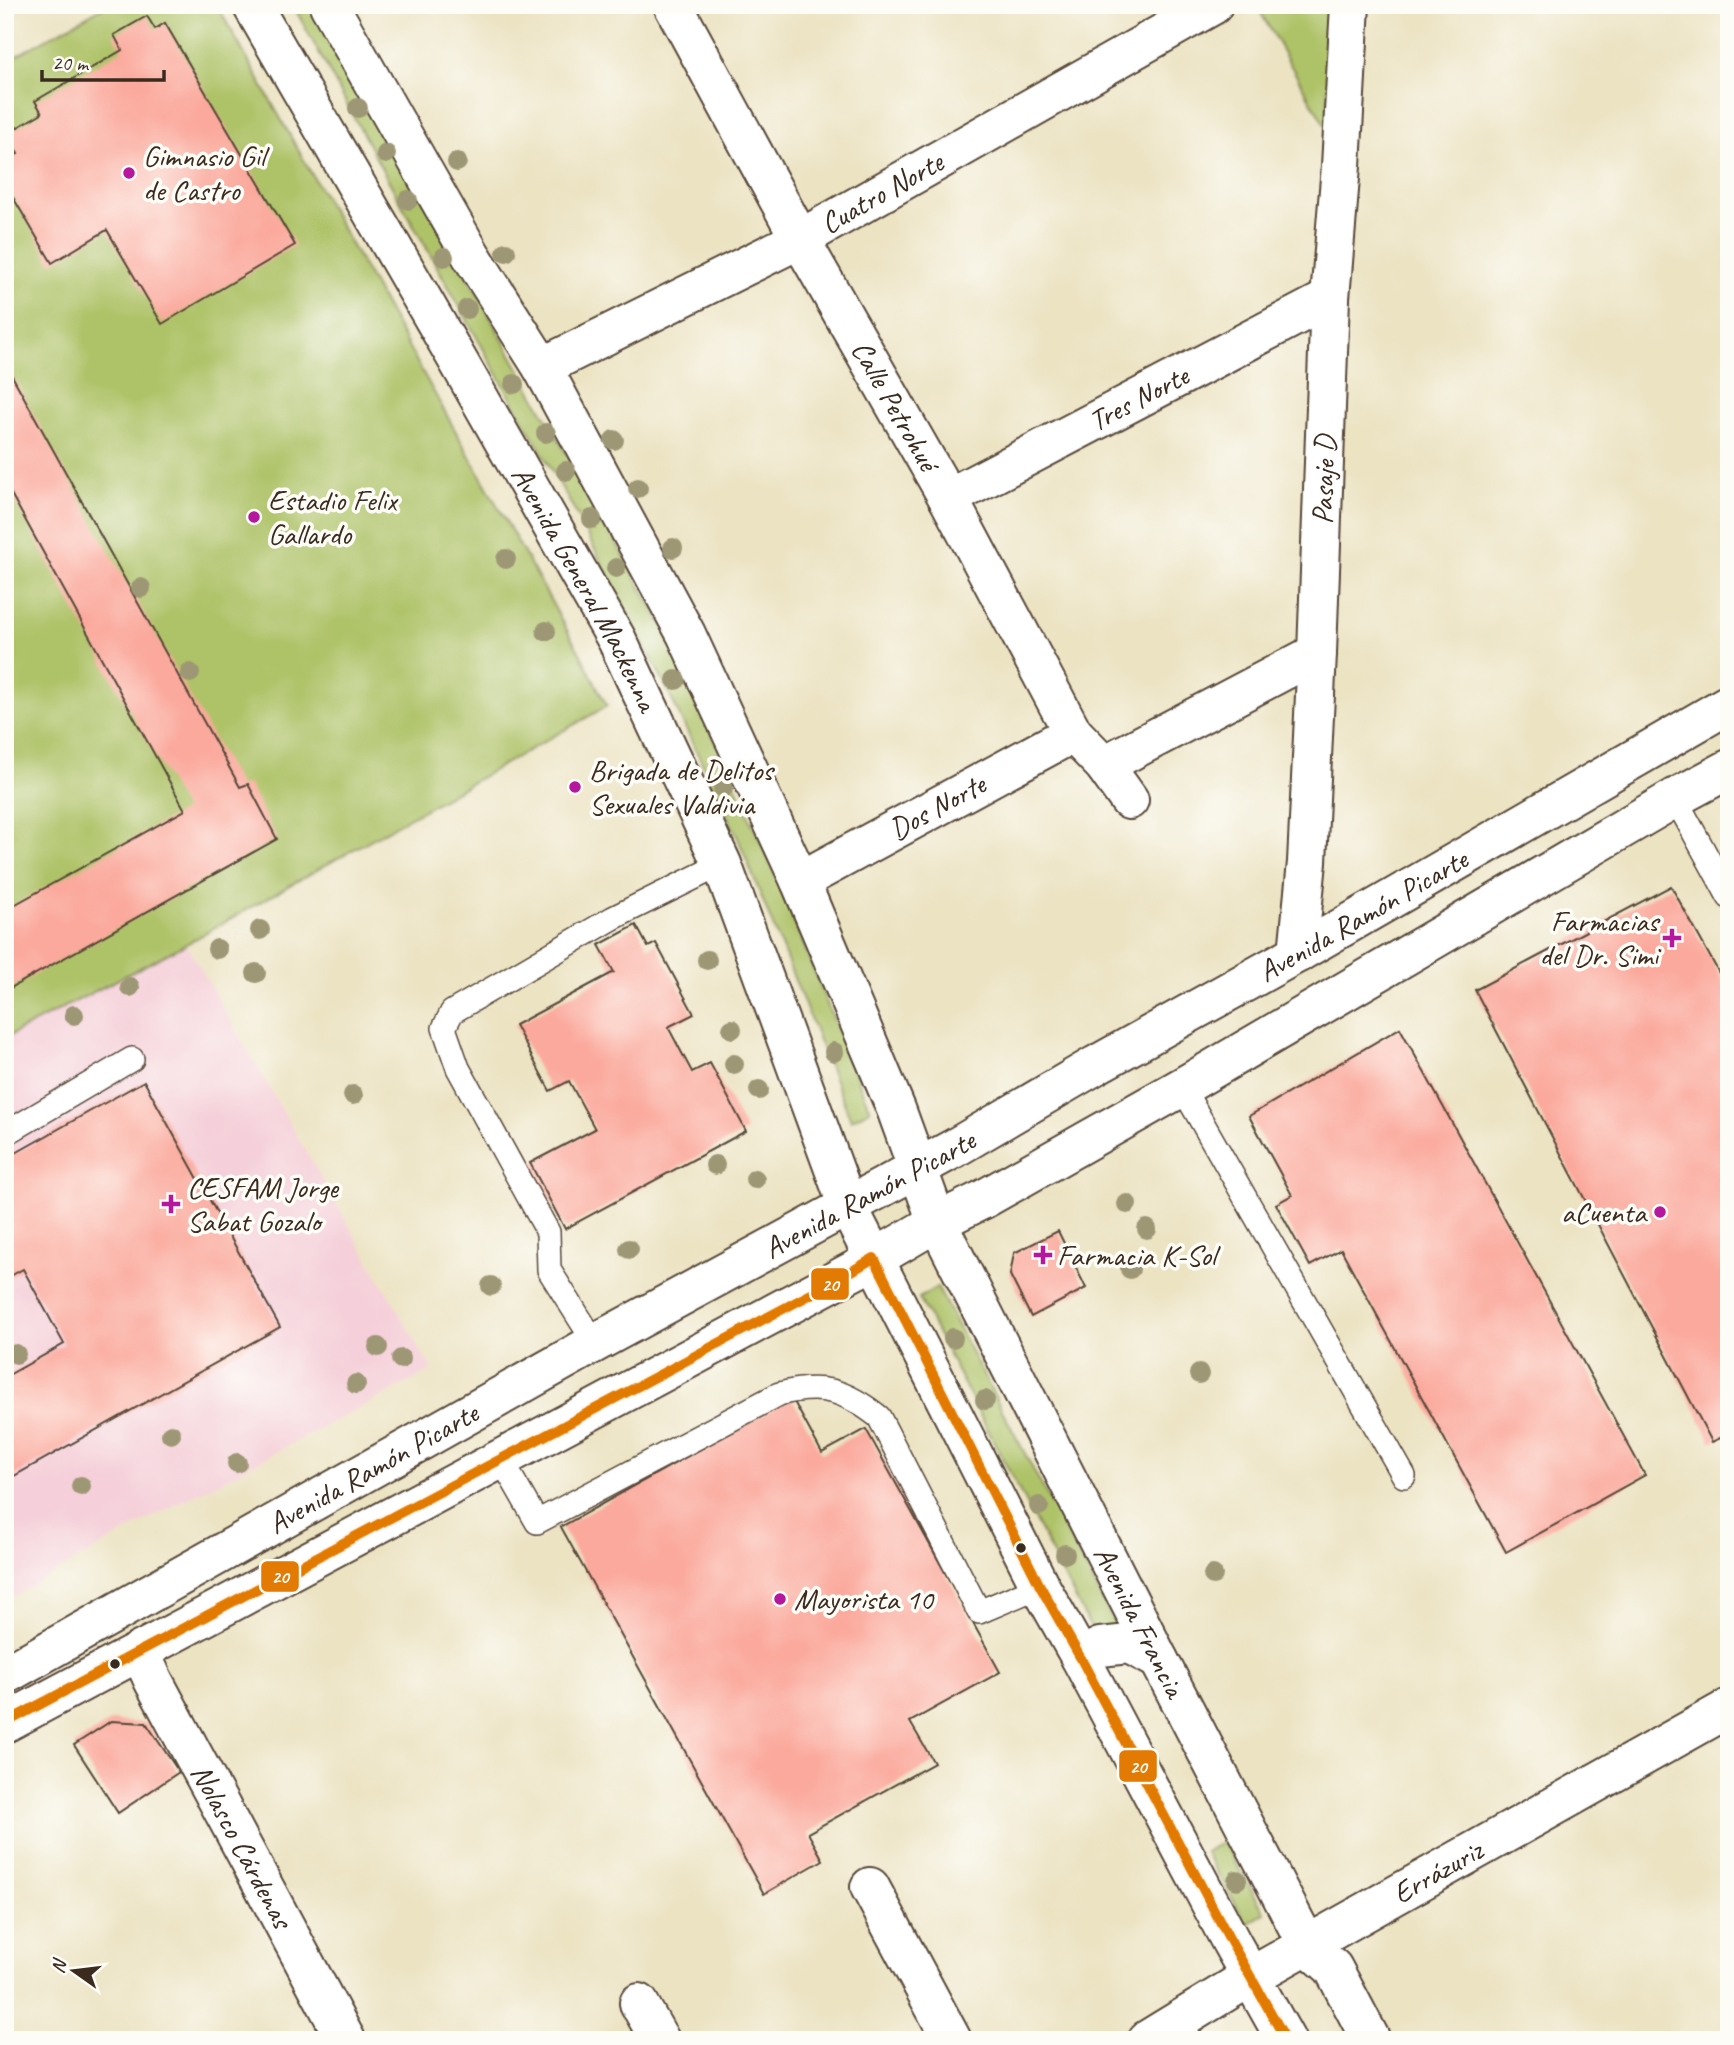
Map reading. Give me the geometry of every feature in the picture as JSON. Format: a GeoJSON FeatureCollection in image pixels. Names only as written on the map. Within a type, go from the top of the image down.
{"type":"FeatureCollection","features":[{"type":"Feature","properties":{"kind":"main road","name":"Avenida General Mackenna"},"geometry":{"type":"LineString","coordinates":[[252,5],[617,640],[722,864],[848,1207]]}},
{"type":"Feature","properties":{"kind":"main road"},"geometry":{"type":"LineString","coordinates":[[329,5],[471,256],[542,367],[686,634],[800,881],[896,1109],[927,1194]]}},
{"type":"Feature","properties":{"kind":"main road","name":"Calle Petrohué"},"geometry":{"type":"LineString","coordinates":[[673,5],[800,239],[948,498],[1073,733],[1104,765],[1129,800]]}},
{"type":"Feature","properties":{"kind":"main road","name":"Cuatro Norte"},"geometry":{"type":"LineString","coordinates":[[542,367],[800,239],[1213,5]]}},
{"type":"Feature","properties":{"kind":"main road","name":"Pasaje D"},"geometry":{"type":"LineString","coordinates":[[1298,953],[1307,862],[1330,298],[1350,5]]}},
{"type":"Feature","properties":{"kind":"main road","name":"Tres Norte"},"geometry":{"type":"LineString","coordinates":[[948,498],[1330,298]]}},
{"type":"Feature","properties":{"kind":"main road"},"geometry":{"type":"LineString","coordinates":[[1104,765],[1317,653]]}},
{"type":"Feature","properties":{"kind":"main road","name":"Avenida Ramón Picarte"},"geometry":{"type":"LineString","coordinates":[[5,1723],[838,1280],[874,1258],[927,1194],[1097,1065],[1298,953],[1729,704]]}},
{"type":"Feature","properties":{"kind":"main road","name":"Dos Norte"},"geometry":{"type":"LineString","coordinates":[[800,881],[1073,733]]}},
{"type":"Feature","properties":{"kind":"main road","name":"Avenida Ramón Picarte"},"geometry":{"type":"LineString","coordinates":[[5,1675],[595,1343],[848,1207],[927,1194],[982,1200],[1729,769]]}},
{"type":"Feature","properties":{"kind":"main road","name":"Avenida Francia"},"geometry":{"type":"LineString","coordinates":[[927,1194],[1159,1660],[1307,1945],[1333,1968],[1371,2040]]}},
{"type":"Feature","properties":{"kind":"main road"},"geometry":{"type":"LineString","coordinates":[[848,1207],[1040,1586],[1286,2040]]}},
{"type":"Feature","properties":{"kind":"main road"},"geometry":{"type":"LineString","coordinates":[[1080,1657],[1100,1647],[1129,1644],[1159,1660]]}},
{"type":"Feature","properties":{"kind":"main road","name":"Nolasco Cárdenas"},"geometry":{"type":"LineString","coordinates":[[140,1651],[346,2040]]}},
{"type":"Feature","properties":{"kind":"main road","name":"Errázuriz"},"geometry":{"type":"LineString","coordinates":[[1147,2040],[1250,1977],[1729,1708]]}},
{"type":"Feature","properties":{"kind":"main road"},"geometry":{"type":"LineString","coordinates":[[870,1887],[952,2040]]}},
{"type":"Feature","properties":{"kind":"main road"},"geometry":{"type":"LineString","coordinates":[[639,2003],[660,2040]]}},
{"type":"Feature","properties":{"kind":"lane"},"geometry":{"type":"LineString","coordinates":[[1675,798],[1729,897]]}},
{"type":"Feature","properties":{"kind":"lane"},"geometry":{"type":"LineString","coordinates":[[595,1343],[550,1270],[548,1232],[458,1068],[444,1028],[452,1012],[612,918],[722,864]]}},
{"type":"Feature","properties":{"kind":"lane"},"geometry":{"type":"LineString","coordinates":[[5,1134],[132,1059]]}},
{"type":"Feature","properties":{"kind":"lane"},"geometry":{"type":"LineString","coordinates":[[1182,1087],[1404,1476]]}},
{"type":"Feature","properties":{"kind":"lane"},"geometry":{"type":"LineString","coordinates":[[501,1459],[537,1522],[779,1394],[814,1388],[838,1392],[860,1402],[879,1417],[979,1612],[1040,1586]]}},
{"type":"Feature","properties":{"kind":"shaded area","name":"CESFAM Jorge Sabat Gozalo"},"geometry":{"type":"Polygon","coordinates":[[[186,944],[432,1370],[150,1518],[5,1601],[5,1038],[186,944]]]}},
{"type":"Feature","properties":{"kind":"green space","name":"Estadio Felix Gallardo"},"geometry":{"type":"Polygon","coordinates":[[[107,5],[217,5],[607,706],[186,944],[5,1038],[5,62],[107,5]]]}},
{"type":"Feature","properties":{"kind":"green space"},"geometry":{"type":"Polygon","coordinates":[[[293,5],[316,5],[667,634],[771,865],[870,1110],[851,1120],[737,836],[664,683],[576,513],[293,5]]]}},
{"type":"Feature","properties":{"kind":"green space"},"geometry":{"type":"Polygon","coordinates":[[[1263,5],[1331,5],[1327,129],[1258,8],[1263,5]]]}},
{"type":"Feature","properties":{"kind":"green space"},"geometry":{"type":"Polygon","coordinates":[[[937,1287],[1117,1628],[1096,1638],[919,1298],[937,1287]]]}},
{"type":"Feature","properties":{"kind":"green space"},"geometry":{"type":"Polygon","coordinates":[[[1223,1842],[1265,1913],[1247,1924],[1205,1852],[1223,1842]]]}},
{"type":"Feature","properties":{"kind":"building","name":"Gimnasio Gil de Castro"},"geometry":{"type":"Polygon","coordinates":[[[147,16],[155,29],[165,23],[295,245],[162,324],[107,230],[52,263],[5,184],[5,162],[18,154],[6,134],[42,113],[35,101],[122,50],[114,35],[147,16]]]}},
{"type":"Feature","properties":{"kind":"building"},"geometry":{"type":"Polygon","coordinates":[[[5,363],[240,787],[248,784],[277,839],[5,991],[5,910],[185,810],[5,483],[5,363]]]}},
{"type":"Feature","properties":{"kind":"building","name":"aCuenta"},"geometry":{"type":"Polygon","coordinates":[[[1671,886],[1729,991],[1729,1434],[1712,1442],[1475,990],[1671,886]]]}},
{"type":"Feature","properties":{"kind":"building"},"geometry":{"type":"Polygon","coordinates":[[[636,925],[648,947],[656,943],[694,1014],[668,1027],[692,1072],[710,1063],[746,1131],[565,1229],[530,1163],[595,1129],[569,1081],[550,1091],[515,1025],[614,972],[599,945],[636,925]]]}},
{"type":"Feature","properties":{"kind":"building"},"geometry":{"type":"Polygon","coordinates":[[[1400,1028],[1645,1475],[1506,1552],[1341,1249],[1310,1266],[1276,1204],[1292,1195],[1249,1116],[1400,1028]]]}},
{"type":"Feature","properties":{"kind":"building"},"geometry":{"type":"Polygon","coordinates":[[[144,1081],[280,1327],[5,1481],[5,1377],[64,1344],[23,1269],[5,1279],[5,1159],[144,1081]]]}},
{"type":"Feature","properties":{"kind":"building"},"geometry":{"type":"Polygon","coordinates":[[[1058,1231],[1086,1288],[1031,1317],[1010,1275],[1014,1253],[1058,1231]]]}},
{"type":"Feature","properties":{"kind":"building","name":"Mayorista 10"},"geometry":{"type":"Polygon","coordinates":[[[792,1398],[822,1453],[866,1429],[1000,1672],[910,1722],[934,1763],[808,1833],[823,1860],[764,1894],[561,1527],[792,1398]]]}},
{"type":"Feature","properties":{"kind":"building"},"geometry":{"type":"Polygon","coordinates":[[[111,1721],[146,1723],[179,1772],[118,1813],[74,1745],[111,1721]]]}},
{"type":"Feature","properties":{"kind":"transit line","name":"20"},"geometry":{"type":"LineString","coordinates":[[5,1723],[830,1284],[874,1258],[1040,1586],[1286,2040]]}},
{"type":"Feature","properties":{"kind":"place","name":"Gimnasio Gil de Castro"},"geometry":{"type":"Point","coordinates":[129,173]}},
{"type":"Feature","properties":{"kind":"place","name":"Estadio Felix Gallardo"},"geometry":{"type":"Point","coordinates":[254,517]}},
{"type":"Feature","properties":{"kind":"place","name":"Brigada de Delitos Sexuales Valdivia"},"geometry":{"type":"Point","coordinates":[575,787]}},
{"type":"Feature","properties":{"kind":"place","name":"Farmacias del Dr. Simi"},"geometry":{"type":"Point","coordinates":[1672,938]}},
{"type":"Feature","properties":{"kind":"place","name":"CESFAM Jorge Sabat Gozalo"},"geometry":{"type":"Point","coordinates":[171,1204]}},
{"type":"Feature","properties":{"kind":"place","name":"aCuenta"},"geometry":{"type":"Point","coordinates":[1660,1212]}},
{"type":"Feature","properties":{"kind":"place","name":"Farmacia K-Sol"},"geometry":{"type":"Point","coordinates":[1043,1255]}},
{"type":"Feature","properties":{"kind":"place","name":"Mayorista 10"},"geometry":{"type":"Point","coordinates":[780,1599]}}]}
